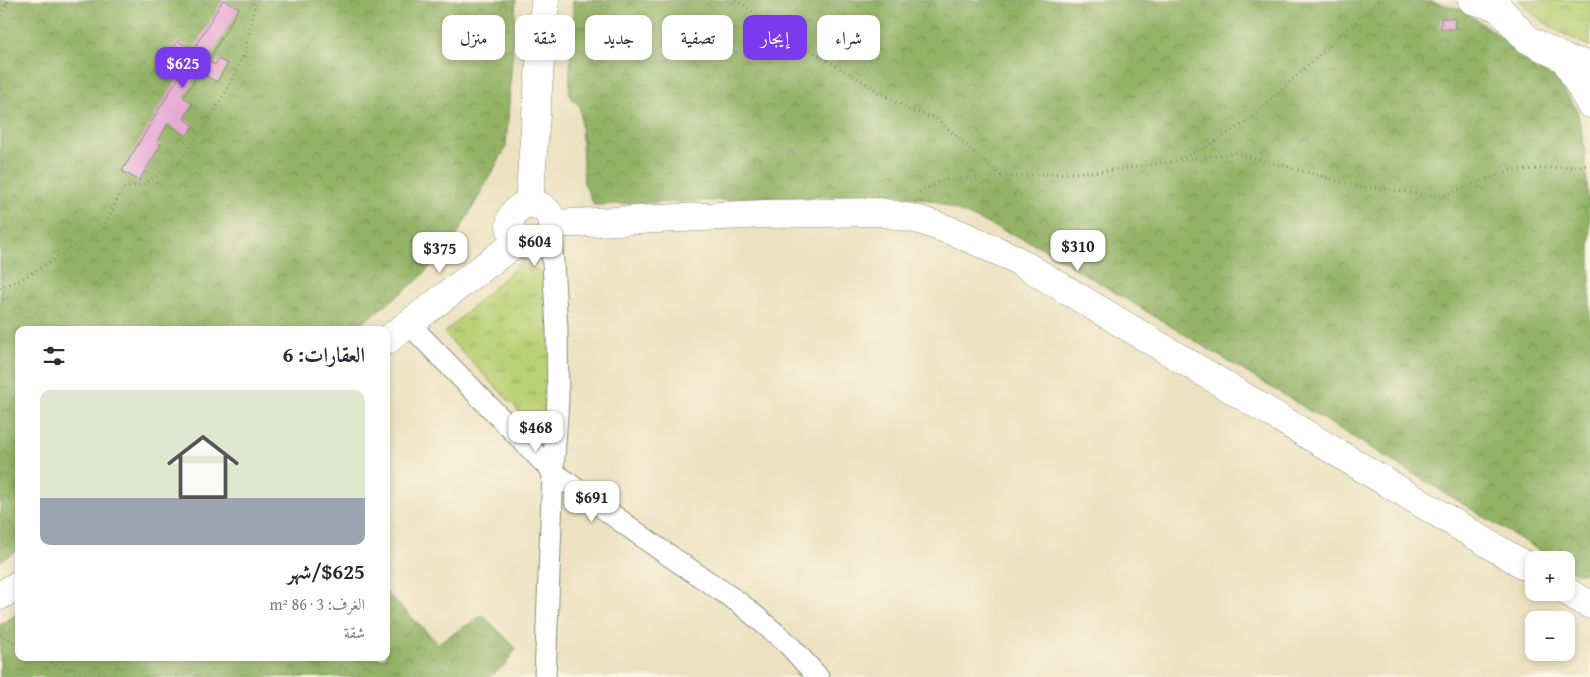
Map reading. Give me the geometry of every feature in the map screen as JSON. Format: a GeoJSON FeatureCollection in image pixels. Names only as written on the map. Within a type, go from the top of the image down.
{"type":"FeatureCollection","features":[{"type":"Feature","properties":{"kind":"street"},"geometry":{"type":"LineString","coordinates":[[529,204],[545,0]]}},
{"type":"Feature","properties":{"kind":"street"},"geometry":{"type":"LineString","coordinates":[[1488,2],[1527,39],[1577,62],[1590,104]]}},
{"type":"Feature","properties":{"kind":"street"},"geometry":{"type":"LineString","coordinates":[[545,677],[553,472],[558,399],[552,227],[550,217],[544,209],[538,205],[529,204],[522,206],[516,211],[512,217],[510,228],[518,241],[533,246],[540,244],[548,237],[552,227]]}},
{"type":"Feature","properties":{"kind":"street"},"geometry":{"type":"LineString","coordinates":[[552,227],[765,214],[880,212],[920,220],[960,234],[1013,258],[1525,566]]}},
{"type":"Feature","properties":{"kind":"street"},"geometry":{"type":"LineString","coordinates":[[390,338],[518,241]]}},
{"type":"Feature","properties":{"kind":"street"},"geometry":{"type":"LineString","coordinates":[[409,324],[553,472],[658,548],[741,604],[788,644],[818,677]]}},
{"type":"Feature","properties":{"kind":"street"},"geometry":{"type":"LineString","coordinates":[[0,596],[15,587]]}},
{"type":"Feature","properties":{"kind":"street"},"geometry":{"type":"LineString","coordinates":[[1575,596],[1590,605]]}},
{"type":"Feature","properties":{"kind":"path"},"geometry":{"type":"LineString","coordinates":[[0,15],[9,0]]}},
{"type":"Feature","properties":{"kind":"path"},"geometry":{"type":"LineString","coordinates":[[0,288],[24,278],[104,228],[122,189],[143,184],[178,163],[202,131],[226,92],[245,52],[254,8],[252,0]]}},
{"type":"Feature","properties":{"kind":"path"},"geometry":{"type":"LineString","coordinates":[[735,0],[807,48],[911,111],[936,118],[1002,177]]}},
{"type":"Feature","properties":{"kind":"path"},"geometry":{"type":"LineString","coordinates":[[1174,162],[1206,147],[1248,121],[1378,0]]}},
{"type":"Feature","properties":{"kind":"path"},"geometry":{"type":"LineString","coordinates":[[880,212],[943,180],[1105,171],[1236,153],[1361,187],[1442,196],[1508,171],[1590,165]]}},
{"type":"Feature","properties":{"kind":"path"},"geometry":{"type":"LineString","coordinates":[[0,634],[15,642]]}},
{"type":"Feature","properties":{"kind":"path"},"geometry":{"type":"LineString","coordinates":[[48,661],[61,668],[98,670],[115,677]]}},
{"type":"Feature","properties":{"kind":"green space"},"geometry":{"type":"Polygon","coordinates":[[[0,0],[516,0],[506,147],[455,239],[418,280],[358,326],[15,326],[15,552],[0,561],[0,0]]]}},
{"type":"Feature","properties":{"kind":"green space"},"geometry":{"type":"Polygon","coordinates":[[[573,0],[1366,0],[1433,2],[1461,9],[1550,71],[1577,109],[1585,150],[1590,233],[1590,573],[1575,572],[1575,551],[1540,551],[1037,245],[935,201],[894,194],[594,205],[584,183],[580,106],[569,96],[570,60],[575,60],[575,15],[572,15],[573,0]]]}},
{"type":"Feature","properties":{"kind":"green space"},"geometry":{"type":"Polygon","coordinates":[[[1519,0],[1590,0],[1590,46],[1570,38],[1552,27],[1519,0]]]}},
{"type":"Feature","properties":{"kind":"green space"},"geometry":{"type":"Polygon","coordinates":[[[523,261],[542,273],[549,293],[554,425],[538,431],[444,333],[523,261]]]}},
{"type":"Feature","properties":{"kind":"green space"},"geometry":{"type":"Polygon","coordinates":[[[390,596],[438,643],[483,615],[516,648],[506,664],[489,677],[0,677],[0,625],[15,616],[15,661],[390,661],[390,596]]]}},
{"type":"Feature","properties":{"kind":"building"},"geometry":{"type":"Polygon","coordinates":[[[223,0],[239,8],[208,61],[215,65],[218,59],[228,64],[217,82],[199,72],[184,98],[193,104],[184,119],[193,125],[187,136],[168,124],[157,142],[161,144],[139,181],[122,171],[187,63],[170,53],[178,41],[193,50],[223,0]]]}},
{"type":"Feature","properties":{"kind":"building"},"geometry":{"type":"Polygon","coordinates":[[[1441,18],[1455,18],[1455,29],[1441,29],[1441,18]]]}}]}
